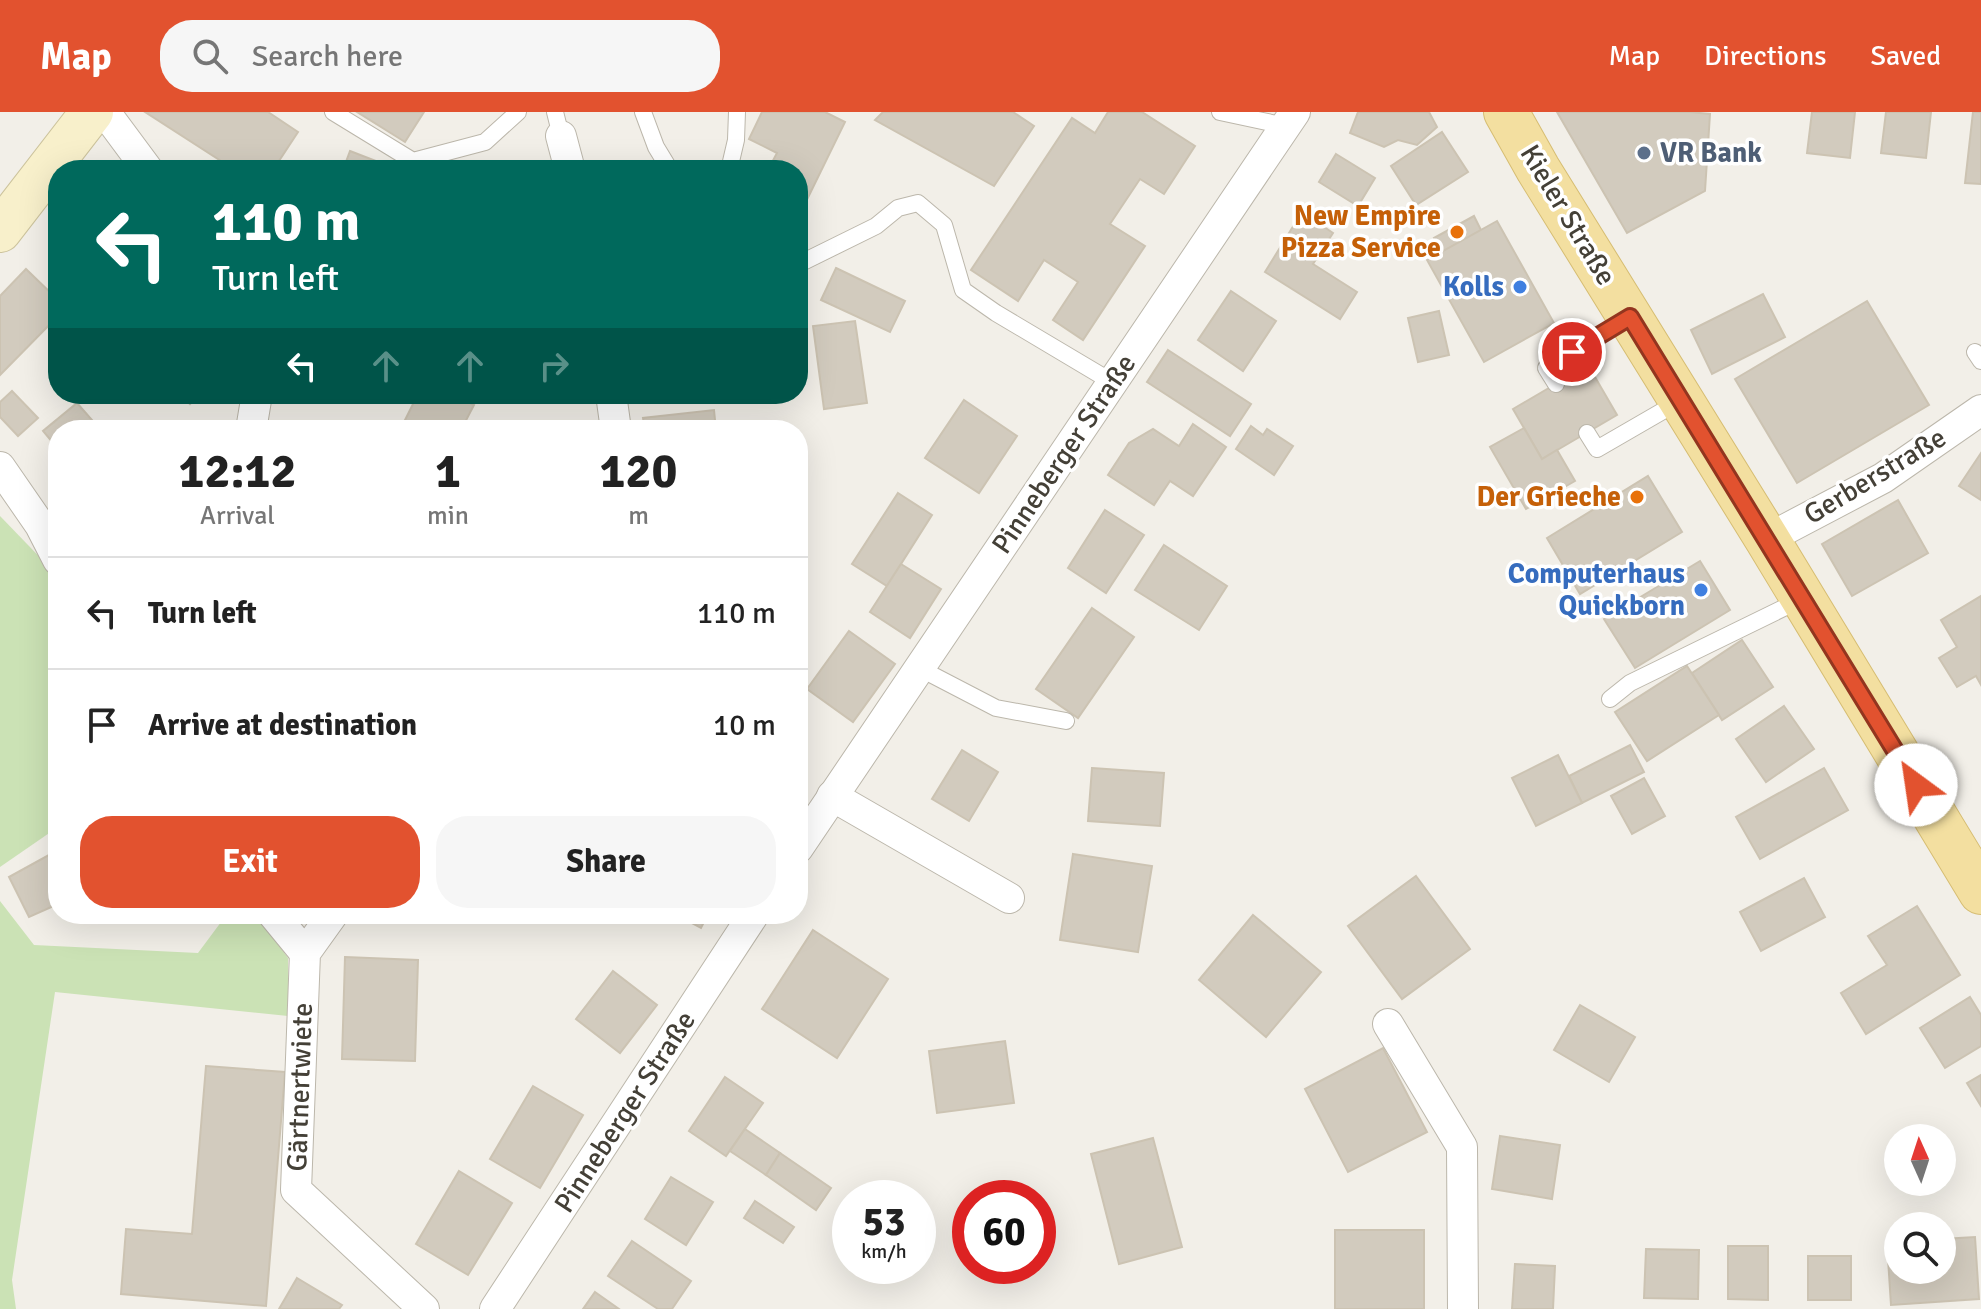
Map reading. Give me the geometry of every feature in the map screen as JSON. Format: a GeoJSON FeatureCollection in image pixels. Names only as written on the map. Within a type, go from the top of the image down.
{"type":"FeatureCollection","features":[{"type":"Feature","properties":{"kind":"main road"},"geometry":{"type":"LineString","coordinates":[[55,160],[92,112]]}},
{"type":"Feature","properties":{"kind":"main road","name":"Kieler Straße"},"geometry":{"type":"LineString","coordinates":[[1506,112],[1981,892]]}},
{"type":"Feature","properties":{"kind":"main road"},"geometry":{"type":"LineString","coordinates":[[0,231],[48,169]]}},
{"type":"Feature","properties":{"kind":"street"},"geometry":{"type":"LineString","coordinates":[[105,112],[141,160]]}},
{"type":"Feature","properties":{"kind":"street","name":"Pinneberger Straße"},"geometry":{"type":"LineString","coordinates":[[808,833],[1291,119]]}},
{"type":"Feature","properties":{"kind":"street"},"geometry":{"type":"LineString","coordinates":[[558,124],[567,160]]}},
{"type":"Feature","properties":{"kind":"street","name":"Gerberstraße"},"geometry":{"type":"LineString","coordinates":[[1767,539],[1883,478],[1981,410]]}},
{"type":"Feature","properties":{"kind":"street"},"geometry":{"type":"LineString","coordinates":[[0,467],[48,541]]}},
{"type":"Feature","properties":{"kind":"street"},"geometry":{"type":"LineString","coordinates":[[832,796],[1009,898]]}},
{"type":"Feature","properties":{"kind":"street"},"geometry":{"type":"LineString","coordinates":[[281,924],[305,953],[326,924]]}},
{"type":"Feature","properties":{"kind":"street","name":"Pinneberger Straße"},"geometry":{"type":"LineString","coordinates":[[495,1309],[747,924]]}},
{"type":"Feature","properties":{"kind":"street","name":"Gärtnertwiete"},"geometry":{"type":"LineString","coordinates":[[305,953],[296,1190],[424,1309]]}},
{"type":"Feature","properties":{"kind":"street"},"geometry":{"type":"LineString","coordinates":[[1388,1024],[1462,1147],[1463,1309]]}},
{"type":"Feature","properties":{"kind":"lane"},"geometry":{"type":"LineString","coordinates":[[333,112],[411,160]]}},
{"type":"Feature","properties":{"kind":"lane"},"geometry":{"type":"LineString","coordinates":[[417,160],[485,142],[518,112]]}},
{"type":"Feature","properties":{"kind":"lane"},"geometry":{"type":"LineString","coordinates":[[643,112],[664,160]]}},
{"type":"Feature","properties":{"kind":"lane"},"geometry":{"type":"LineString","coordinates":[[731,160],[737,112]]}},
{"type":"Feature","properties":{"kind":"lane"},"geometry":{"type":"LineString","coordinates":[[1220,112],[1291,119]]}},
{"type":"Feature","properties":{"kind":"lane"},"geometry":{"type":"LineString","coordinates":[[808,260],[876,226],[898,208],[918,203],[944,225],[963,290],[1112,382]]}},
{"type":"Feature","properties":{"kind":"lane"},"geometry":{"type":"LineString","coordinates":[[1556,384],[1546,368],[1630,317]]}},
{"type":"Feature","properties":{"kind":"lane"},"geometry":{"type":"LineString","coordinates":[[1587,433],[1597,449],[1681,400]]}},
{"type":"Feature","properties":{"kind":"lane"},"geometry":{"type":"LineString","coordinates":[[1610,699],[1630,683],[1803,599]]}},
{"type":"Feature","properties":{"kind":"lane"},"geometry":{"type":"LineString","coordinates":[[919,668],[996,708],[1066,721]]}},
{"type":"Feature","properties":{"kind":"green space"},"geometry":{"type":"Polygon","coordinates":[[[0,516],[48,566],[48,834],[0,867],[0,516]]]}},
{"type":"Feature","properties":{"kind":"green space"},"geometry":{"type":"Polygon","coordinates":[[[0,901],[34,945],[198,953],[220,924],[263,924],[288,958],[288,1016],[55,992],[12,1280],[16,1309],[0,1309],[0,901]]]}},
{"type":"Feature","properties":{"kind":"building"},"geometry":{"type":"Polygon","coordinates":[[[145,112],[268,112],[298,132],[280,160],[219,160],[145,112]]]}},
{"type":"Feature","properties":{"kind":"building"},"geometry":{"type":"Polygon","coordinates":[[[357,112],[424,112],[405,142],[357,112]]]}},
{"type":"Feature","properties":{"kind":"building"},"geometry":{"type":"Polygon","coordinates":[[[762,112],[825,112],[845,122],[808,198],[808,160],[773,160],[777,153],[749,139],[762,112]]]}},
{"type":"Feature","properties":{"kind":"building"},"geometry":{"type":"Polygon","coordinates":[[[883,112],[1013,112],[1034,126],[994,186],[875,120],[883,112]]]}},
{"type":"Feature","properties":{"kind":"building"},"geometry":{"type":"Polygon","coordinates":[[[1108,112],[1142,112],[1195,146],[1164,194],[1140,179],[1110,224],[1145,246],[1083,340],[1053,320],[1078,282],[1044,260],[1018,301],[971,270],[1072,118],[1095,133],[1108,112]]]}},
{"type":"Feature","properties":{"kind":"building"},"geometry":{"type":"Polygon","coordinates":[[[1358,112],[1429,112],[1437,127],[1417,145],[1398,140],[1384,147],[1350,133],[1358,112]]]}},
{"type":"Feature","properties":{"kind":"building","name":"VR Bank"},"geometry":{"type":"Polygon","coordinates":[[[1557,112],[1710,114],[1705,191],[1627,233],[1557,112]]]}},
{"type":"Feature","properties":{"kind":"building"},"geometry":{"type":"Polygon","coordinates":[[[1812,112],[1855,112],[1850,158],[1807,153],[1812,112]]]}},
{"type":"Feature","properties":{"kind":"building"},"geometry":{"type":"Polygon","coordinates":[[[1886,112],[1931,112],[1926,158],[1881,153],[1886,112]]]}},
{"type":"Feature","properties":{"kind":"building"},"geometry":{"type":"Polygon","coordinates":[[[1973,112],[1981,112],[1981,184],[1965,183],[1973,112]]]}},
{"type":"Feature","properties":{"kind":"building"},"geometry":{"type":"Polygon","coordinates":[[[1442,132],[1468,172],[1416,205],[1391,166],[1442,132]]]}},
{"type":"Feature","properties":{"kind":"building"},"geometry":{"type":"Polygon","coordinates":[[[350,151],[373,160],[347,160],[350,151]]]}},
{"type":"Feature","properties":{"kind":"building"},"geometry":{"type":"Polygon","coordinates":[[[1336,154],[1375,178],[1358,206],[1319,182],[1336,154]]]}},
{"type":"Feature","properties":{"kind":"building"},"geometry":{"type":"Polygon","coordinates":[[[1302,212],[1333,233],[1313,264],[1357,292],[1340,319],[1265,272],[1302,212]]]}},
{"type":"Feature","properties":{"kind":"building"},"geometry":{"type":"Polygon","coordinates":[[[1474,216],[1481,230],[1442,252],[1434,238],[1474,216]]]}},
{"type":"Feature","properties":{"kind":"building"},"geometry":{"type":"Polygon","coordinates":[[[1497,221],[1554,323],[1484,362],[1427,260],[1497,221]]]}},
{"type":"Feature","properties":{"kind":"building"},"geometry":{"type":"Polygon","coordinates":[[[836,268],[905,301],[890,332],[821,300],[836,268]]]}},
{"type":"Feature","properties":{"kind":"building"},"geometry":{"type":"Polygon","coordinates":[[[26,269],[48,290],[48,326],[0,375],[0,296],[26,269]]]}},
{"type":"Feature","properties":{"kind":"building"},"geometry":{"type":"Polygon","coordinates":[[[1231,291],[1276,321],[1243,371],[1198,340],[1231,291]]]}},
{"type":"Feature","properties":{"kind":"building"},"geometry":{"type":"Polygon","coordinates":[[[1763,294],[1785,337],[1712,374],[1691,330],[1763,294]]]}},
{"type":"Feature","properties":{"kind":"building"},"geometry":{"type":"Polygon","coordinates":[[[1867,301],[1929,405],[1797,483],[1735,379],[1867,301]]]}},
{"type":"Feature","properties":{"kind":"building"},"geometry":{"type":"Polygon","coordinates":[[[1439,311],[1449,355],[1418,362],[1408,318],[1439,311]]]}},
{"type":"Feature","properties":{"kind":"building"},"geometry":{"type":"Polygon","coordinates":[[[855,321],[867,403],[824,409],[813,326],[855,321]]]}},
{"type":"Feature","properties":{"kind":"building"},"geometry":{"type":"Polygon","coordinates":[[[1168,350],[1251,404],[1230,436],[1147,382],[1168,350]]]}},
{"type":"Feature","properties":{"kind":"building"},"geometry":{"type":"Polygon","coordinates":[[[1588,365],[1617,415],[1542,459],[1513,409],[1588,365]]]}},
{"type":"Feature","properties":{"kind":"building"},"geometry":{"type":"Polygon","coordinates":[[[12,391],[38,418],[18,436],[0,417],[0,402],[12,391]]]}},
{"type":"Feature","properties":{"kind":"building"},"geometry":{"type":"Polygon","coordinates":[[[964,400],[1017,436],[979,493],[925,458],[964,400]]]}},
{"type":"Feature","properties":{"kind":"building"},"geometry":{"type":"Polygon","coordinates":[[[78,404],[92,420],[56,420],[78,404]]]}},
{"type":"Feature","properties":{"kind":"building"},"geometry":{"type":"Polygon","coordinates":[[[413,404],[474,405],[466,420],[405,420],[413,404]]]}},
{"type":"Feature","properties":{"kind":"building"},"geometry":{"type":"Polygon","coordinates":[[[714,410],[715,420],[643,420],[714,410]]]}},
{"type":"Feature","properties":{"kind":"building"},"geometry":{"type":"Polygon","coordinates":[[[1193,424],[1226,447],[1193,496],[1170,481],[1154,505],[1108,475],[1129,443],[1153,429],[1179,446],[1193,424]]]}},
{"type":"Feature","properties":{"kind":"building"},"geometry":{"type":"Polygon","coordinates":[[[1251,426],[1263,435],[1267,429],[1293,446],[1274,475],[1236,449],[1251,426]]]}},
{"type":"Feature","properties":{"kind":"building"},"geometry":{"type":"Polygon","coordinates":[[[1524,428],[1542,459],[1557,450],[1575,481],[1526,509],[1490,447],[1524,428]]]}},
{"type":"Feature","properties":{"kind":"building"},"geometry":{"type":"Polygon","coordinates":[[[1981,453],[1981,500],[1959,486],[1981,453]]]}},
{"type":"Feature","properties":{"kind":"building"},"geometry":{"type":"Polygon","coordinates":[[[1648,476],[1682,532],[1580,594],[1547,538],[1648,476]]]}},
{"type":"Feature","properties":{"kind":"building"},"geometry":{"type":"Polygon","coordinates":[[[898,493],[932,515],[887,586],[852,564],[898,493]]]}},
{"type":"Feature","properties":{"kind":"building"},"geometry":{"type":"Polygon","coordinates":[[[1898,500],[1928,553],[1852,596],[1822,544],[1898,500]]]}},
{"type":"Feature","properties":{"kind":"building"},"geometry":{"type":"Polygon","coordinates":[[[1105,510],[1144,535],[1106,593],[1068,568],[1105,510]]]}},
{"type":"Feature","properties":{"kind":"building"},"geometry":{"type":"Polygon","coordinates":[[[1164,545],[1227,586],[1199,630],[1135,590],[1164,545]]]}},
{"type":"Feature","properties":{"kind":"building"},"geometry":{"type":"Polygon","coordinates":[[[1700,561],[1730,610],[1635,668],[1604,619],[1700,561]]]}},
{"type":"Feature","properties":{"kind":"building"},"geometry":{"type":"Polygon","coordinates":[[[901,564],[941,589],[910,638],[870,612],[901,564]]]}},
{"type":"Feature","properties":{"kind":"building"},"geometry":{"type":"Polygon","coordinates":[[[1981,596],[1981,685],[1976,676],[1957,687],[1939,658],[1957,647],[1941,620],[1981,596]]]}},
{"type":"Feature","properties":{"kind":"building"},"geometry":{"type":"Polygon","coordinates":[[[1092,608],[1134,637],[1078,718],[1036,689],[1092,608]]]}},
{"type":"Feature","properties":{"kind":"building"},"geometry":{"type":"Polygon","coordinates":[[[849,631],[895,664],[853,722],[808,688],[849,631]]]}},
{"type":"Feature","properties":{"kind":"building"},"geometry":{"type":"Polygon","coordinates":[[[1742,640],[1773,687],[1722,720],[1692,673],[1742,640]]]}},
{"type":"Feature","properties":{"kind":"building"},"geometry":{"type":"Polygon","coordinates":[[[1687,666],[1719,715],[1647,761],[1615,712],[1687,666]]]}},
{"type":"Feature","properties":{"kind":"building"},"geometry":{"type":"Polygon","coordinates":[[[1784,706],[1814,749],[1766,782],[1736,739],[1784,706]]]}},
{"type":"Feature","properties":{"kind":"building"},"geometry":{"type":"Polygon","coordinates":[[[1630,745],[1644,772],[1582,803],[1569,776],[1630,745]]]}},
{"type":"Feature","properties":{"kind":"building"},"geometry":{"type":"Polygon","coordinates":[[[962,750],[998,772],[969,821],[932,799],[962,750]]]}},
{"type":"Feature","properties":{"kind":"building"},"geometry":{"type":"Polygon","coordinates":[[[1558,755],[1582,803],[1536,826],[1512,778],[1558,755]]]}},
{"type":"Feature","properties":{"kind":"building"},"geometry":{"type":"Polygon","coordinates":[[[1092,768],[1164,773],[1160,826],[1088,821],[1092,768]]]}},
{"type":"Feature","properties":{"kind":"building"},"geometry":{"type":"Polygon","coordinates":[[[1824,768],[1848,810],[1760,859],[1736,817],[1824,768]]]}},
{"type":"Feature","properties":{"kind":"building"},"geometry":{"type":"Polygon","coordinates":[[[1644,778],[1665,816],[1632,834],[1611,796],[1644,778]]]}},
{"type":"Feature","properties":{"kind":"building"},"geometry":{"type":"Polygon","coordinates":[[[1073,854],[1152,866],[1138,952],[1060,940],[1073,854]]]}},
{"type":"Feature","properties":{"kind":"building"},"geometry":{"type":"Polygon","coordinates":[[[48,856],[48,908],[29,917],[9,877],[48,856]]]}},
{"type":"Feature","properties":{"kind":"building"},"geometry":{"type":"Polygon","coordinates":[[[1416,876],[1470,949],[1402,999],[1348,926],[1416,876]]]}},
{"type":"Feature","properties":{"kind":"building"},"geometry":{"type":"Polygon","coordinates":[[[1804,878],[1825,917],[1761,951],[1740,912],[1804,878]]]}},
{"type":"Feature","properties":{"kind":"building"},"geometry":{"type":"Polygon","coordinates":[[[1917,906],[1960,975],[1866,1034],[1841,993],[1887,965],[1868,936],[1917,906]]]}},
{"type":"Feature","properties":{"kind":"building"},"geometry":{"type":"Polygon","coordinates":[[[1253,915],[1321,972],[1266,1037],[1199,980],[1253,915]]]}},
{"type":"Feature","properties":{"kind":"building"},"geometry":{"type":"Polygon","coordinates":[[[813,930],[888,979],[837,1058],[762,1009],[813,930]]]}},
{"type":"Feature","properties":{"kind":"building"},"geometry":{"type":"Polygon","coordinates":[[[345,957],[418,960],[415,1061],[342,1059],[345,957]]]}},
{"type":"Feature","properties":{"kind":"building"},"geometry":{"type":"Polygon","coordinates":[[[613,971],[657,1005],[620,1053],[576,1019],[613,971]]]}},
{"type":"Feature","properties":{"kind":"building"},"geometry":{"type":"Polygon","coordinates":[[[1970,997],[1981,1015],[1981,1046],[1945,1068],[1920,1028],[1970,997]]]}},
{"type":"Feature","properties":{"kind":"building"},"geometry":{"type":"Polygon","coordinates":[[[1580,1005],[1635,1037],[1609,1082],[1554,1050],[1580,1005]]]}},
{"type":"Feature","properties":{"kind":"building"},"geometry":{"type":"Polygon","coordinates":[[[1005,1041],[1014,1103],[937,1113],[929,1051],[1005,1041]]]}},
{"type":"Feature","properties":{"kind":"building"},"geometry":{"type":"Polygon","coordinates":[[[1383,1048],[1427,1132],[1348,1172],[1305,1089],[1383,1048]]]}},
{"type":"Feature","properties":{"kind":"building"},"geometry":{"type":"Polygon","coordinates":[[[206,1066],[285,1072],[266,1306],[121,1294],[126,1229],[192,1234],[206,1066]]]}},
{"type":"Feature","properties":{"kind":"building"},"geometry":{"type":"Polygon","coordinates":[[[1981,1075],[1981,1106],[1967,1083],[1981,1075]]]}},
{"type":"Feature","properties":{"kind":"building"},"geometry":{"type":"Polygon","coordinates":[[[725,1077],[763,1103],[726,1156],[689,1131],[725,1077]]]}},
{"type":"Feature","properties":{"kind":"building"},"geometry":{"type":"Polygon","coordinates":[[[533,1086],[583,1115],[540,1188],[490,1159],[533,1086]]]}},
{"type":"Feature","properties":{"kind":"building"},"geometry":{"type":"Polygon","coordinates":[[[745,1129],[780,1153],[766,1175],[730,1151],[745,1129]]]}},
{"type":"Feature","properties":{"kind":"building"},"geometry":{"type":"Polygon","coordinates":[[[1500,1136],[1560,1145],[1552,1199],[1492,1189],[1500,1136]]]}},
{"type":"Feature","properties":{"kind":"building"},"geometry":{"type":"Polygon","coordinates":[[[1153,1138],[1182,1247],[1119,1264],[1091,1154],[1153,1138]]]}},
{"type":"Feature","properties":{"kind":"building"},"geometry":{"type":"Polygon","coordinates":[[[780,1153],[831,1188],[816,1210],[766,1175],[780,1153]]]}},
{"type":"Feature","properties":{"kind":"building"},"geometry":{"type":"Polygon","coordinates":[[[459,1171],[512,1203],[468,1275],[416,1244],[459,1171]]]}},
{"type":"Feature","properties":{"kind":"building"},"geometry":{"type":"Polygon","coordinates":[[[671,1177],[713,1202],[686,1245],[645,1219],[671,1177]]]}},
{"type":"Feature","properties":{"kind":"building"},"geometry":{"type":"Polygon","coordinates":[[[755,1201],[794,1227],[783,1243],[744,1218],[755,1201]]]}},
{"type":"Feature","properties":{"kind":"building"},"geometry":{"type":"Polygon","coordinates":[[[1335,1230],[1424,1230],[1424,1309],[1335,1309],[1335,1230]]]}},
{"type":"Feature","properties":{"kind":"building"},"geometry":{"type":"Polygon","coordinates":[[[1975,1237],[1979,1299],[1891,1305],[1890,1284],[1956,1284],[1956,1238],[1975,1237]]]}},
{"type":"Feature","properties":{"kind":"building"},"geometry":{"type":"Polygon","coordinates":[[[632,1241],[691,1281],[672,1309],[658,1309],[608,1276],[632,1241]]]}},
{"type":"Feature","properties":{"kind":"building"},"geometry":{"type":"Polygon","coordinates":[[[1728,1246],[1768,1246],[1768,1300],[1728,1299],[1728,1246]]]}},
{"type":"Feature","properties":{"kind":"building"},"geometry":{"type":"Polygon","coordinates":[[[1646,1249],[1699,1250],[1698,1299],[1644,1298],[1646,1249]]]}},
{"type":"Feature","properties":{"kind":"building"},"geometry":{"type":"Polygon","coordinates":[[[1808,1256],[1851,1256],[1851,1300],[1808,1300],[1808,1256]]]}},
{"type":"Feature","properties":{"kind":"building"},"geometry":{"type":"Polygon","coordinates":[[[1515,1264],[1555,1266],[1553,1309],[1512,1309],[1515,1264]]]}},
{"type":"Feature","properties":{"kind":"building"},"geometry":{"type":"Polygon","coordinates":[[[297,1278],[342,1305],[339,1309],[279,1309],[297,1278]]]}},
{"type":"Feature","properties":{"kind":"building"},"geometry":{"type":"Polygon","coordinates":[[[595,1292],[619,1309],[583,1309],[595,1292]]]}},
{"type":"Feature","properties":{"kind":"place","name":"VR Bank"},"geometry":{"type":"Point","coordinates":[1644,153]}},
{"type":"Feature","properties":{"kind":"place","name":"New Empire Pizza Service"},"geometry":{"type":"Point","coordinates":[1457,232]}},
{"type":"Feature","properties":{"kind":"place","name":"Kolls"},"geometry":{"type":"Point","coordinates":[1520,287]}},
{"type":"Feature","properties":{"kind":"place","name":"Der Grieche"},"geometry":{"type":"Point","coordinates":[1637,497]}},
{"type":"Feature","properties":{"kind":"place","name":"Computerhaus Quickborn"},"geometry":{"type":"Point","coordinates":[1701,590]}},
{"type":"Feature","properties":{"kind":"route"},"geometry":{"type":"LineString","coordinates":[[1572,352],[1630,317],[1916,785]]}}]}
